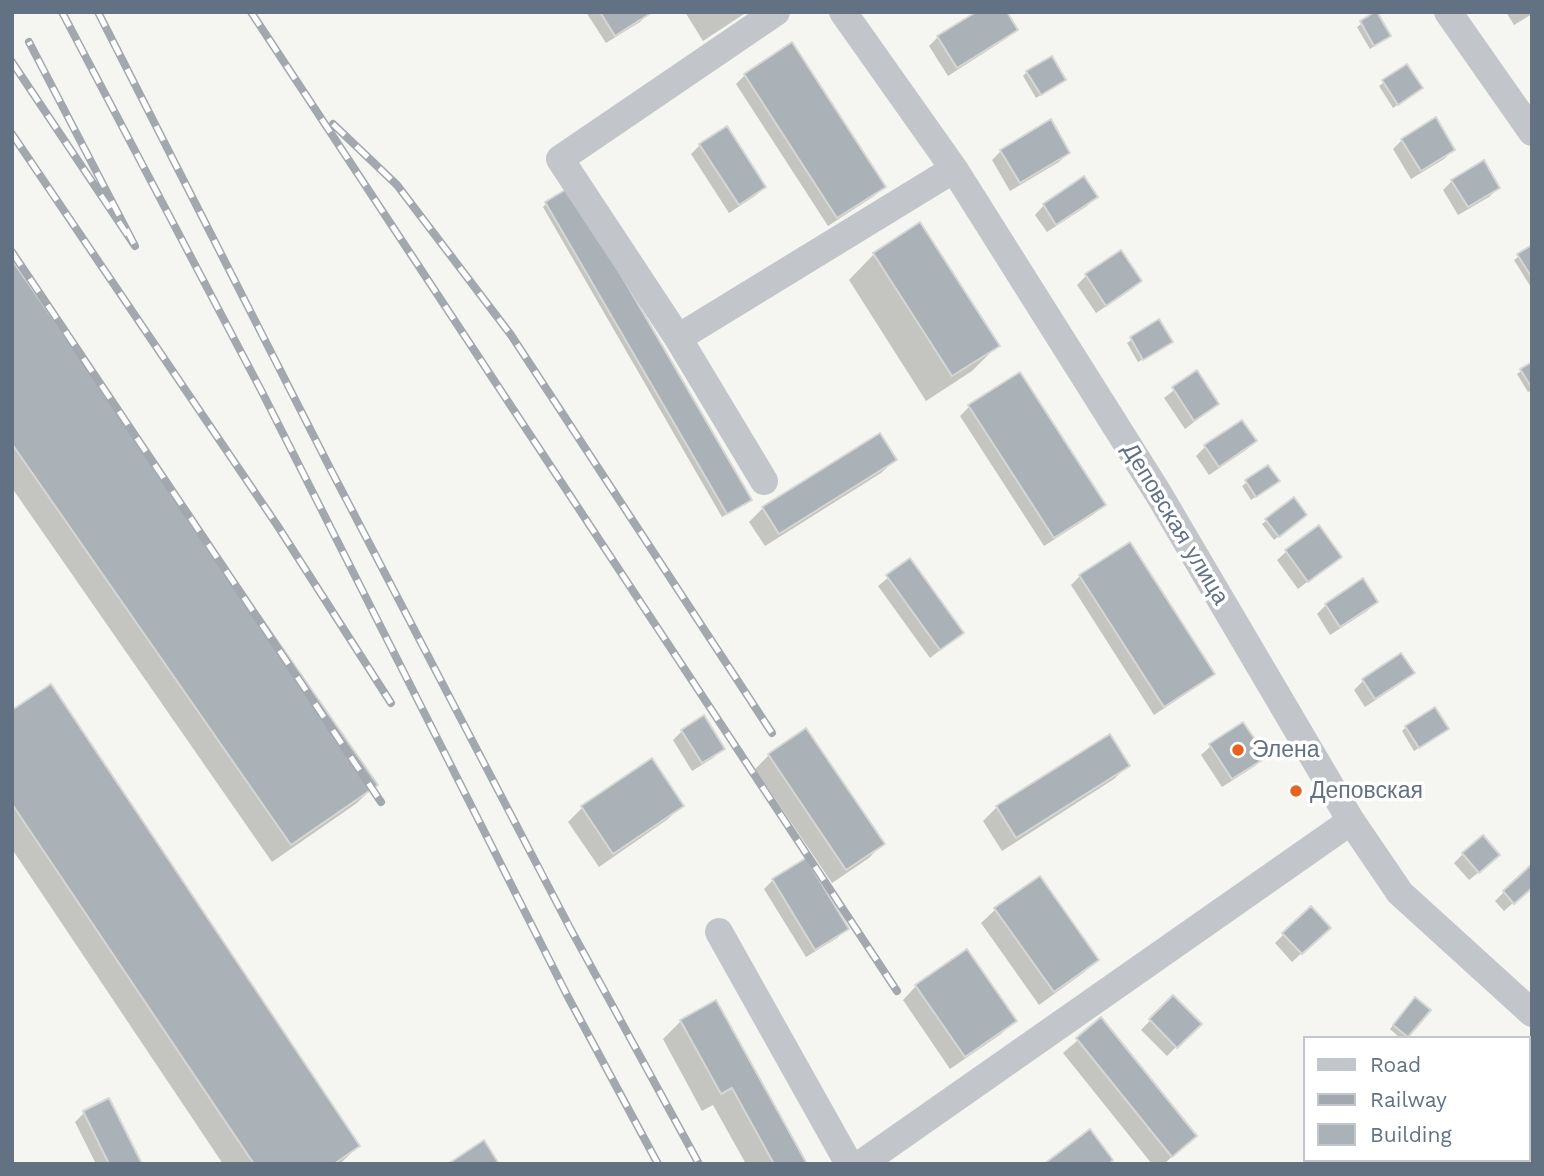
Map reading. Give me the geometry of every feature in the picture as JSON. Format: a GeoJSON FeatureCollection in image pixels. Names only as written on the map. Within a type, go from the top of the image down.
{"type":"FeatureCollection","features":[{"type":"Feature","properties":{"kind":"street"},"geometry":{"type":"LineString","coordinates":[[764,481],[678,338],[560,159],[776,12]]}},
{"type":"Feature","properties":{"kind":"street","name":"Деповская улица"},"geometry":{"type":"LineString","coordinates":[[843,12],[954,169],[1158,494],[1351,821],[1400,893],[1532,1013]]}},
{"type":"Feature","properties":{"kind":"street"},"geometry":{"type":"LineString","coordinates":[[1448,12],[1532,132]]}},
{"type":"Feature","properties":{"kind":"street"},"geometry":{"type":"LineString","coordinates":[[678,338],[954,169]]}},
{"type":"Feature","properties":{"kind":"street"},"geometry":{"type":"LineString","coordinates":[[861,1164],[1351,821]]}},
{"type":"Feature","properties":{"kind":"street"},"geometry":{"type":"LineString","coordinates":[[719,932],[849,1164]]}},
{"type":"Feature","properties":{"kind":"building"},"geometry":{"type":"Polygon","coordinates":[[[600,12],[651,12],[651,13],[615,36],[600,12]]]}},
{"type":"Feature","properties":{"kind":"building"},"geometry":{"type":"Polygon","coordinates":[[[976,12],[1007,12],[1018,30],[957,68],[937,36],[976,12]]]}},
{"type":"Feature","properties":{"kind":"building"},"geometry":{"type":"Polygon","coordinates":[[[1375,12],[1391,36],[1374,46],[1360,21],[1375,12]]]}},
{"type":"Feature","properties":{"kind":"building"},"geometry":{"type":"Polygon","coordinates":[[[792,42],[886,187],[837,218],[744,74],[792,42]]]}},
{"type":"Feature","properties":{"kind":"building"},"geometry":{"type":"Polygon","coordinates":[[[1052,56],[1066,80],[1041,95],[1026,71],[1052,56]]]}},
{"type":"Feature","properties":{"kind":"building"},"geometry":{"type":"Polygon","coordinates":[[[1407,64],[1423,88],[1398,105],[1382,80],[1407,64]]]}},
{"type":"Feature","properties":{"kind":"building"},"geometry":{"type":"Polygon","coordinates":[[[1436,117],[1455,150],[1421,171],[1401,139],[1436,117]]]}},
{"type":"Feature","properties":{"kind":"building"},"geometry":{"type":"Polygon","coordinates":[[[1051,119],[1070,153],[1020,183],[1000,150],[1051,119]]]}},
{"type":"Feature","properties":{"kind":"building"},"geometry":{"type":"Polygon","coordinates":[[[727,126],[766,187],[739,205],[699,144],[727,126]]]}},
{"type":"Feature","properties":{"kind":"building"},"geometry":{"type":"Polygon","coordinates":[[[1484,160],[1500,188],[1468,207],[1451,180],[1484,160]]]}},
{"type":"Feature","properties":{"kind":"building"},"geometry":{"type":"Polygon","coordinates":[[[1084,176],[1098,197],[1056,225],[1043,204],[1084,176]]]}},
{"type":"Feature","properties":{"kind":"building"},"geometry":{"type":"Polygon","coordinates":[[[570,187],[752,500],[727,514],[545,202],[570,187]]]}},
{"type":"Feature","properties":{"kind":"building"},"geometry":{"type":"Polygon","coordinates":[[[920,222],[1000,346],[952,376],[873,253],[920,222]]]}},
{"type":"Feature","properties":{"kind":"building"},"geometry":{"type":"Polygon","coordinates":[[[1532,245],[1532,278],[1517,254],[1532,245]]]}},
{"type":"Feature","properties":{"kind":"building"},"geometry":{"type":"Polygon","coordinates":[[[1121,250],[1142,281],[1106,306],[1085,274],[1121,250]]]}},
{"type":"Feature","properties":{"kind":"building"},"geometry":{"type":"Polygon","coordinates":[[[12,260],[378,785],[291,845],[12,444],[12,260]]]}},
{"type":"Feature","properties":{"kind":"building"},"geometry":{"type":"Polygon","coordinates":[[[1159,319],[1173,342],[1143,360],[1130,337],[1159,319]]]}},
{"type":"Feature","properties":{"kind":"building"},"geometry":{"type":"Polygon","coordinates":[[[1532,362],[1532,388],[1520,369],[1532,362]]]}},
{"type":"Feature","properties":{"kind":"building"},"geometry":{"type":"Polygon","coordinates":[[[1197,370],[1219,404],[1194,421],[1172,387],[1197,370]]]}},
{"type":"Feature","properties":{"kind":"building"},"geometry":{"type":"Polygon","coordinates":[[[1020,372],[1106,505],[1054,538],[968,405],[1020,372]]]}},
{"type":"Feature","properties":{"kind":"building"},"geometry":{"type":"Polygon","coordinates":[[[1242,420],[1257,441],[1219,467],[1204,445],[1242,420]]]}},
{"type":"Feature","properties":{"kind":"building"},"geometry":{"type":"Polygon","coordinates":[[[880,433],[897,460],[779,534],[762,507],[880,433]]]}},
{"type":"Feature","properties":{"kind":"building"},"geometry":{"type":"Polygon","coordinates":[[[1268,465],[1280,481],[1256,497],[1245,480],[1268,465]]]}},
{"type":"Feature","properties":{"kind":"building"},"geometry":{"type":"Polygon","coordinates":[[[1294,497],[1307,515],[1279,537],[1265,519],[1294,497]]]}},
{"type":"Feature","properties":{"kind":"building"},"geometry":{"type":"Polygon","coordinates":[[[1319,525],[1342,557],[1308,582],[1285,550],[1319,525]]]}},
{"type":"Feature","properties":{"kind":"building"},"geometry":{"type":"Polygon","coordinates":[[[1130,542],[1215,674],[1164,707],[1079,575],[1130,542]]]}},
{"type":"Feature","properties":{"kind":"building"},"geometry":{"type":"Polygon","coordinates":[[[910,558],[964,633],[940,650],[886,575],[910,558]]]}},
{"type":"Feature","properties":{"kind":"building"},"geometry":{"type":"Polygon","coordinates":[[[1363,578],[1378,602],[1340,627],[1325,604],[1363,578]]]}},
{"type":"Feature","properties":{"kind":"building"},"geometry":{"type":"Polygon","coordinates":[[[1401,653],[1415,673],[1375,699],[1362,679],[1401,653]]]}},
{"type":"Feature","properties":{"kind":"building"},"geometry":{"type":"Polygon","coordinates":[[[51,684],[360,1146],[334,1164],[254,1164],[12,804],[12,710],[51,684]]]}},
{"type":"Feature","properties":{"kind":"building"},"geometry":{"type":"Polygon","coordinates":[[[1435,707],[1449,729],[1419,748],[1405,726],[1435,707]]]}},
{"type":"Feature","properties":{"kind":"building"},"geometry":{"type":"Polygon","coordinates":[[[704,715],[725,749],[702,763],[681,730],[704,715]]]}},
{"type":"Feature","properties":{"kind":"building","name":"Элена"},"geometry":{"type":"Polygon","coordinates":[[[1243,722],[1267,757],[1232,779],[1209,744],[1243,722]]]}},
{"type":"Feature","properties":{"kind":"building"},"geometry":{"type":"Polygon","coordinates":[[[806,728],[885,844],[846,870],[768,754],[806,728]]]}},
{"type":"Feature","properties":{"kind":"building"},"geometry":{"type":"Polygon","coordinates":[[[1110,734],[1130,766],[1016,838],[996,806],[1110,734]]]}},
{"type":"Feature","properties":{"kind":"building"},"geometry":{"type":"Polygon","coordinates":[[[652,758],[684,806],[613,854],[581,806],[652,758]]]}},
{"type":"Feature","properties":{"kind":"building"},"geometry":{"type":"Polygon","coordinates":[[[1483,835],[1500,855],[1479,873],[1462,853],[1483,835]]]}},
{"type":"Feature","properties":{"kind":"building"},"geometry":{"type":"Polygon","coordinates":[[[806,858],[849,929],[815,950],[772,879],[806,858]]]}},
{"type":"Feature","properties":{"kind":"building"},"geometry":{"type":"Polygon","coordinates":[[[1532,864],[1532,888],[1514,904],[1503,891],[1532,864]]]}},
{"type":"Feature","properties":{"kind":"building"},"geometry":{"type":"Polygon","coordinates":[[[1040,876],[1099,960],[1054,992],[994,908],[1040,876]]]}},
{"type":"Feature","properties":{"kind":"building"},"geometry":{"type":"Polygon","coordinates":[[[1311,906],[1331,928],[1302,954],[1282,933],[1311,906]]]}},
{"type":"Feature","properties":{"kind":"building"},"geometry":{"type":"Polygon","coordinates":[[[967,949],[1017,1021],[965,1057],[915,985],[967,949]]]}},
{"type":"Feature","properties":{"kind":"building"},"geometry":{"type":"Polygon","coordinates":[[[1173,995],[1202,1024],[1177,1048],[1149,1019],[1173,995]]]}},
{"type":"Feature","properties":{"kind":"building"},"geometry":{"type":"Polygon","coordinates":[[[1415,997],[1431,1010],[1409,1036],[1393,1025],[1415,997]]]}},
{"type":"Feature","properties":{"kind":"building"},"geometry":{"type":"Polygon","coordinates":[[[716,1000],[807,1164],[774,1164],[732,1088],[721,1094],[680,1020],[716,1000]]]}},
{"type":"Feature","properties":{"kind":"building"},"geometry":{"type":"Polygon","coordinates":[[[1101,1017],[1197,1136],[1172,1157],[1076,1038],[1101,1017]]]}},
{"type":"Feature","properties":{"kind":"building"},"geometry":{"type":"Polygon","coordinates":[[[109,1098],[142,1164],[109,1164],[83,1111],[109,1098]]]}},
{"type":"Feature","properties":{"kind":"building"},"geometry":{"type":"Polygon","coordinates":[[[1090,1129],[1113,1160],[1109,1164],[1044,1164],[1090,1129]]]}},
{"type":"Feature","properties":{"kind":"building"},"geometry":{"type":"Polygon","coordinates":[[[484,1140],[499,1164],[448,1164],[484,1140]]]}},
{"type":"Feature","properties":{"kind":"railway"},"geometry":{"type":"LineString","coordinates":[[62,12],[262,392],[568,997],[658,1164]]}},
{"type":"Feature","properties":{"kind":"railway"},"geometry":{"type":"LineString","coordinates":[[98,12],[331,470],[570,928],[699,1164]]}},
{"type":"Feature","properties":{"kind":"railway"},"geometry":{"type":"LineString","coordinates":[[251,12],[897,991]]}},
{"type":"Feature","properties":{"kind":"railway"},"geometry":{"type":"LineString","coordinates":[[12,62],[135,246],[29,42]]}},
{"type":"Feature","properties":{"kind":"railway"},"geometry":{"type":"LineString","coordinates":[[333,124],[397,185],[511,335],[772,733]]}},
{"type":"Feature","properties":{"kind":"railway"},"geometry":{"type":"LineString","coordinates":[[12,134],[277,525],[391,703]]}},
{"type":"Feature","properties":{"kind":"railway"},"geometry":{"type":"LineString","coordinates":[[12,252],[381,802]]}},
{"type":"Feature","properties":{"kind":"place","name":"Элена"},"geometry":{"type":"Point","coordinates":[1238,750]}},
{"type":"Feature","properties":{"kind":"place","name":"Деповская"},"geometry":{"type":"Point","coordinates":[1296,791]}}]}
